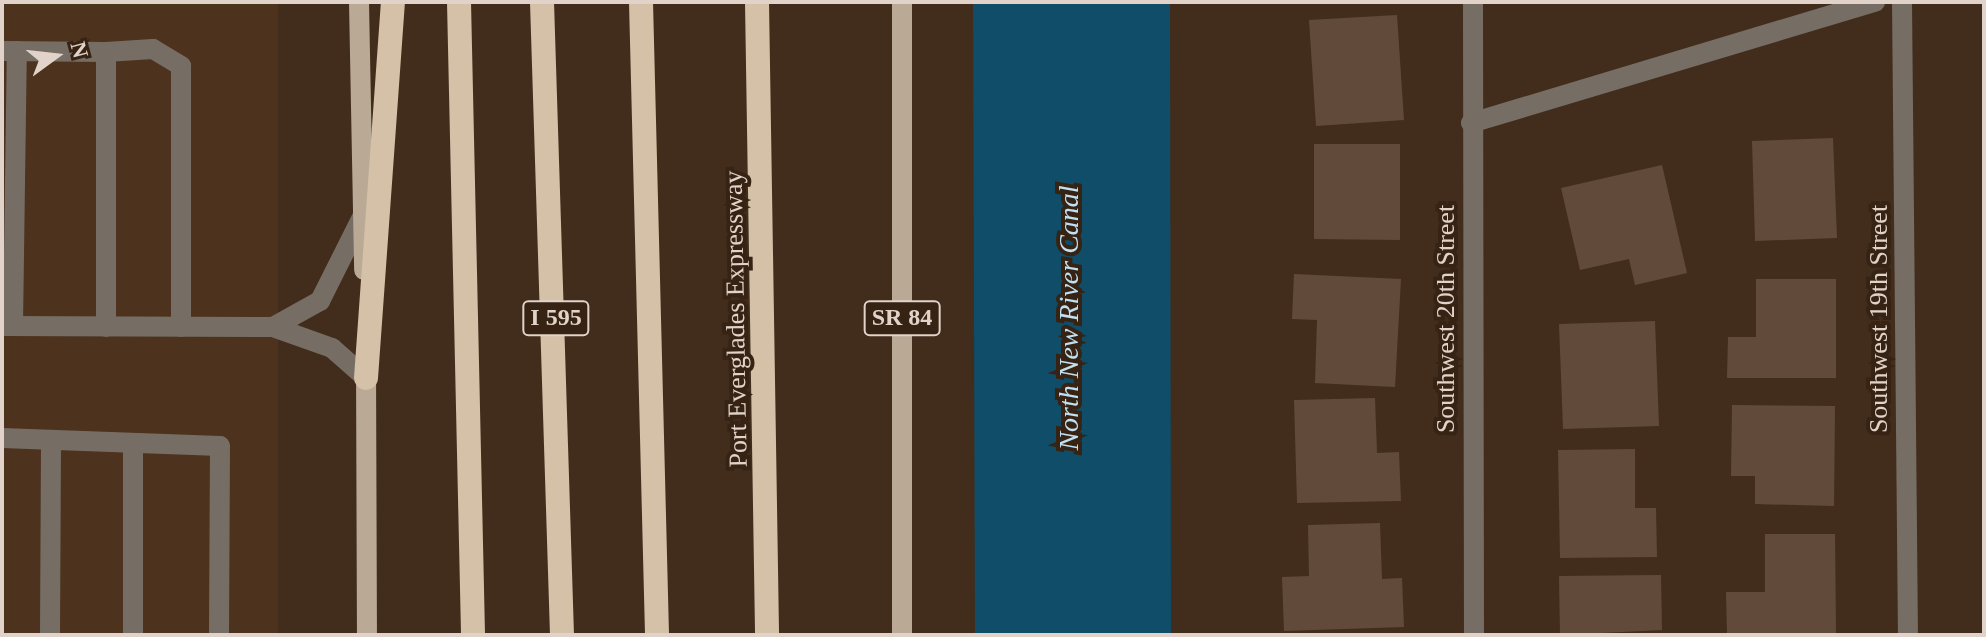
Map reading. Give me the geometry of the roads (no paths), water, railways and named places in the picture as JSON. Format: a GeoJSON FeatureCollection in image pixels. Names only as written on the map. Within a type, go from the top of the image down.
{"type":"FeatureCollection","features":[{"type":"Feature","properties":{"kind":"highway"},"geometry":{"type":"LineString","coordinates":[[366,378],[393,2]]}},
{"type":"Feature","properties":{"kind":"highway"},"geometry":{"type":"LineString","coordinates":[[459,2],[473,635]]}},
{"type":"Feature","properties":{"kind":"highway","name":"I 595"},"geometry":{"type":"LineString","coordinates":[[542,2],[562,635]]}},
{"type":"Feature","properties":{"kind":"highway"},"geometry":{"type":"LineString","coordinates":[[641,2],[657,635]]}},
{"type":"Feature","properties":{"kind":"highway","name":"Port Everglades Expressway"},"geometry":{"type":"LineString","coordinates":[[757,2],[767,635]]}},
{"type":"Feature","properties":{"kind":"main road"},"geometry":{"type":"LineString","coordinates":[[359,2],[367,635]]}},
{"type":"Feature","properties":{"kind":"main road","name":"SR 84"},"geometry":{"type":"LineString","coordinates":[[902,2],[902,635]]}},
{"type":"Feature","properties":{"kind":"street","name":"Southwest 20th Street"},"geometry":{"type":"LineString","coordinates":[[1473,2],[1474,635]]}},
{"type":"Feature","properties":{"kind":"street"},"geometry":{"type":"LineString","coordinates":[[1471,123],[1875,2]]}},
{"type":"Feature","properties":{"kind":"street","name":"Southwest 19th Street"},"geometry":{"type":"LineString","coordinates":[[1902,2],[1908,635]]}},
{"type":"Feature","properties":{"kind":"street"},"geometry":{"type":"LineString","coordinates":[[181,327],[181,66],[153,49],[10,51],[7,326],[106,327],[181,327],[273,327],[332,348],[366,378]]}},
{"type":"Feature","properties":{"kind":"street"},"geometry":{"type":"LineString","coordinates":[[106,52],[106,327]]}},
{"type":"Feature","properties":{"kind":"street"},"geometry":{"type":"LineString","coordinates":[[273,327],[320,301],[363,215]]}},
{"type":"Feature","properties":{"kind":"street"},"geometry":{"type":"LineString","coordinates":[[2,438],[220,446],[219,635]]}},
{"type":"Feature","properties":{"kind":"street"},"geometry":{"type":"LineString","coordinates":[[50,635],[51,440]]}},
{"type":"Feature","properties":{"kind":"street"},"geometry":{"type":"LineString","coordinates":[[133,443],[133,635]]}},
{"type":"Feature","properties":{"kind":"water","name":"North New River Canal"},"geometry":{"type":"Polygon","coordinates":[[[973,2],[1170,2],[1171,635],[975,635],[973,2]]]}}]}
